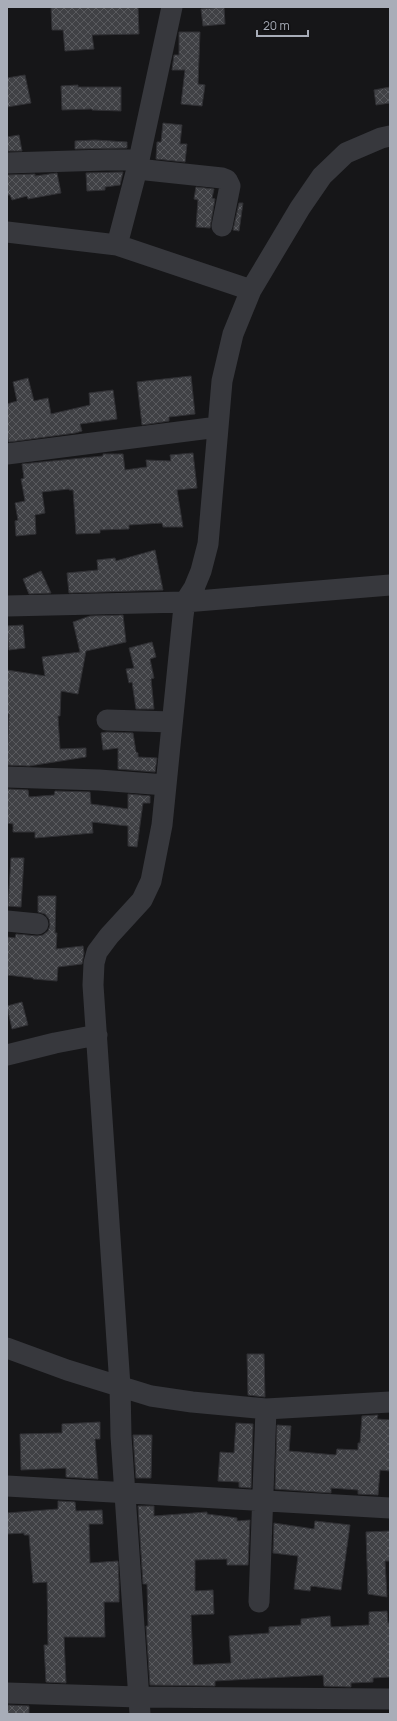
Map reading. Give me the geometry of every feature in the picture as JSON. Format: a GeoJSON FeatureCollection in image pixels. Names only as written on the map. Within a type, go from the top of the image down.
{"type":"FeatureCollection","features":[{"type":"Feature","properties":{"kind":"street"},"geometry":{"type":"LineString","coordinates":[[117,245],[138,164],[172,7]]}},
{"type":"Feature","properties":{"kind":"street"},"geometry":{"type":"LineString","coordinates":[[140,1706],[121,1436],[120,1386],[98,1035],[93,985],[94,963],[97,952],[109,936],[142,900],[151,881],[162,825],[185,602],[202,571],[208,544],[222,381],[233,334],[251,290],[300,208],[322,176],[346,153],[381,138],[390,136]]}},
{"type":"Feature","properties":{"kind":"street"},"geometry":{"type":"LineString","coordinates":[[7,163],[106,160],[222,178],[227,180],[230,186],[222,226]]}},
{"type":"Feature","properties":{"kind":"street"},"geometry":{"type":"LineString","coordinates":[[7,232],[117,245],[251,290]]}},
{"type":"Feature","properties":{"kind":"street"},"geometry":{"type":"LineString","coordinates":[[7,454],[218,427]]}},
{"type":"Feature","properties":{"kind":"street"},"geometry":{"type":"LineString","coordinates":[[7,601],[7,607],[185,602],[390,585]]}},
{"type":"Feature","properties":{"kind":"street"},"geometry":{"type":"LineString","coordinates":[[106,720],[172,722]]}},
{"type":"Feature","properties":{"kind":"street"},"geometry":{"type":"LineString","coordinates":[[7,777],[99,780],[166,785]]}},
{"type":"Feature","properties":{"kind":"street"},"geometry":{"type":"LineString","coordinates":[[7,921],[38,924]]}},
{"type":"Feature","properties":{"kind":"street"},"geometry":{"type":"LineString","coordinates":[[7,1055],[55,1043],[98,1035]]}},
{"type":"Feature","properties":{"kind":"street"},"geometry":{"type":"LineString","coordinates":[[7,1348],[67,1370],[151,1396],[192,1402],[266,1409],[390,1402]]}},
{"type":"Feature","properties":{"kind":"street"},"geometry":{"type":"LineString","coordinates":[[259,1602],[266,1409]]}},
{"type":"Feature","properties":{"kind":"street"},"geometry":{"type":"LineString","coordinates":[[7,1486],[390,1508]]}},
{"type":"Feature","properties":{"kind":"street"},"geometry":{"type":"LineString","coordinates":[[7,1693],[140,1706],[390,1699]]}},
{"type":"Feature","properties":{"kind":"building"},"geometry":{"type":"Polygon","coordinates":[[[51,7],[138,7],[139,34],[92,35],[94,49],[65,51],[63,30],[52,30],[51,7]]]}},
{"type":"Feature","properties":{"kind":"building"},"geometry":{"type":"Polygon","coordinates":[[[224,7],[225,24],[203,26],[201,9],[224,7]]]}},
{"type":"Feature","properties":{"kind":"building"},"geometry":{"type":"Polygon","coordinates":[[[179,32],[200,32],[198,84],[205,85],[202,106],[181,104],[185,70],[172,70],[174,55],[179,55],[179,32]]]}},
{"type":"Feature","properties":{"kind":"building"},"geometry":{"type":"Polygon","coordinates":[[[25,75],[31,103],[7,107],[7,78],[25,75]]]}},
{"type":"Feature","properties":{"kind":"building"},"geometry":{"type":"Polygon","coordinates":[[[78,85],[78,87],[121,87],[121,111],[92,109],[62,110],[61,86],[78,85]]]}},
{"type":"Feature","properties":{"kind":"building"},"geometry":{"type":"Polygon","coordinates":[[[390,87],[390,103],[376,105],[374,90],[390,87]]]}},
{"type":"Feature","properties":{"kind":"building"},"geometry":{"type":"Polygon","coordinates":[[[163,123],[182,125],[180,144],[187,144],[185,162],[156,159],[157,142],[161,142],[163,123]]]}},
{"type":"Feature","properties":{"kind":"building"},"geometry":{"type":"Polygon","coordinates":[[[19,135],[22,151],[7,151],[7,137],[19,135]]]}},
{"type":"Feature","properties":{"kind":"building"},"geometry":{"type":"Polygon","coordinates":[[[95,140],[127,142],[127,148],[75,149],[75,141],[95,140]]]}},
{"type":"Feature","properties":{"kind":"building"},"geometry":{"type":"Polygon","coordinates":[[[123,172],[120,185],[105,187],[105,190],[87,191],[86,173],[123,172]]]}},
{"type":"Feature","properties":{"kind":"building"},"geometry":{"type":"Polygon","coordinates":[[[57,173],[61,193],[28,199],[27,196],[12,200],[10,195],[7,195],[7,175],[35,174],[35,176],[57,173]]]}},
{"type":"Feature","properties":{"kind":"building"},"geometry":{"type":"Polygon","coordinates":[[[196,187],[214,189],[212,198],[215,199],[210,228],[196,227],[198,200],[194,199],[196,187]]]}},
{"type":"Feature","properties":{"kind":"building"},"geometry":{"type":"Polygon","coordinates":[[[239,203],[243,203],[239,231],[233,230],[239,203]]]}},
{"type":"Feature","properties":{"kind":"building"},"geometry":{"type":"Polygon","coordinates":[[[191,376],[195,414],[169,417],[169,421],[142,425],[137,382],[191,376]]]}},
{"type":"Feature","properties":{"kind":"building"},"geometry":{"type":"Polygon","coordinates":[[[28,378],[34,401],[48,398],[51,414],[90,405],[89,393],[113,390],[117,419],[80,424],[82,431],[75,433],[9,442],[7,435],[7,404],[17,401],[13,382],[28,378]]]}},
{"type":"Feature","properties":{"kind":"building"},"geometry":{"type":"Polygon","coordinates":[[[193,453],[197,488],[177,490],[183,527],[163,527],[162,523],[129,525],[129,529],[100,530],[100,533],[76,534],[73,490],[69,489],[42,492],[45,513],[35,515],[36,534],[16,536],[15,521],[18,520],[15,503],[25,501],[21,479],[24,478],[22,464],[103,456],[103,454],[123,454],[125,470],[147,467],[146,460],[171,461],[170,455],[193,453]]]}},
{"type":"Feature","properties":{"kind":"building"},"geometry":{"type":"Polygon","coordinates":[[[155,550],[163,590],[69,593],[67,573],[98,570],[97,560],[115,558],[116,561],[155,550]]]}},
{"type":"Feature","properties":{"kind":"building"},"geometry":{"type":"Polygon","coordinates":[[[41,571],[51,593],[29,594],[23,579],[41,571]]]}},
{"type":"Feature","properties":{"kind":"building"},"geometry":{"type":"Polygon","coordinates":[[[123,615],[126,642],[86,651],[78,694],[61,691],[60,716],[58,716],[60,749],[86,748],[86,757],[29,766],[7,765],[9,714],[7,714],[7,670],[45,676],[42,657],[80,652],[73,622],[90,616],[123,615]]]}},
{"type":"Feature","properties":{"kind":"building"},"geometry":{"type":"Polygon","coordinates":[[[23,625],[25,648],[9,650],[7,626],[23,625]]]}},
{"type":"Feature","properties":{"kind":"building"},"geometry":{"type":"Polygon","coordinates":[[[152,642],[156,657],[150,659],[154,678],[151,679],[154,709],[136,709],[132,682],[129,683],[126,669],[134,668],[129,648],[152,642]]]}},
{"type":"Feature","properties":{"kind":"building"},"geometry":{"type":"Polygon","coordinates":[[[101,733],[133,733],[138,757],[157,758],[155,772],[118,769],[118,748],[103,750],[101,733]]]}},
{"type":"Feature","properties":{"kind":"building"},"geometry":{"type":"Polygon","coordinates":[[[7,789],[28,790],[29,797],[54,795],[55,791],[90,792],[91,804],[128,809],[128,794],[150,796],[150,803],[143,803],[137,847],[128,846],[128,826],[92,822],[93,833],[35,838],[35,832],[13,832],[13,824],[7,823],[7,789]]]}},
{"type":"Feature","properties":{"kind":"building"},"geometry":{"type":"Polygon","coordinates":[[[11,858],[24,858],[21,907],[8,906],[11,858]]]}},
{"type":"Feature","properties":{"kind":"building"},"geometry":{"type":"Polygon","coordinates":[[[38,896],[56,896],[56,949],[83,946],[84,953],[82,964],[58,967],[57,981],[7,975],[7,937],[15,938],[16,934],[37,936],[43,935],[48,931],[50,925],[49,919],[45,914],[38,912],[38,896]]]}},
{"type":"Feature","properties":{"kind":"building"},"geometry":{"type":"Polygon","coordinates":[[[22,1002],[28,1025],[12,1029],[7,1006],[22,1002]]]}},
{"type":"Feature","properties":{"kind":"building"},"geometry":{"type":"Polygon","coordinates":[[[247,1354],[264,1354],[265,1397],[248,1395],[247,1354]]]}},
{"type":"Feature","properties":{"kind":"building"},"geometry":{"type":"Polygon","coordinates":[[[378,1415],[377,1419],[390,1420],[390,1471],[380,1470],[378,1495],[358,1494],[358,1490],[331,1488],[331,1493],[275,1489],[277,1425],[291,1426],[289,1451],[336,1455],[337,1449],[358,1450],[362,1416],[378,1415]]]}},
{"type":"Feature","properties":{"kind":"building"},"geometry":{"type":"Polygon","coordinates":[[[100,1422],[100,1439],[95,1439],[98,1479],[66,1477],[66,1468],[21,1470],[20,1434],[62,1433],[62,1424],[100,1422]]]}},
{"type":"Feature","properties":{"kind":"building"},"geometry":{"type":"Polygon","coordinates":[[[236,1423],[253,1424],[251,1488],[239,1487],[239,1482],[218,1481],[220,1452],[234,1453],[236,1423]]]}},
{"type":"Feature","properties":{"kind":"building"},"geometry":{"type":"Polygon","coordinates":[[[133,1435],[152,1435],[151,1478],[136,1478],[133,1435]]]}},
{"type":"Feature","properties":{"kind":"building"},"geometry":{"type":"Polygon","coordinates":[[[58,1501],[75,1502],[76,1511],[102,1510],[103,1524],[89,1524],[90,1563],[118,1561],[119,1583],[119,1602],[104,1602],[105,1637],[64,1637],[66,1683],[46,1682],[44,1645],[48,1645],[47,1582],[33,1583],[29,1535],[24,1535],[24,1533],[7,1534],[7,1513],[58,1509],[58,1501]]]}},
{"type":"Feature","properties":{"kind":"building"},"geometry":{"type":"Polygon","coordinates":[[[138,1506],[154,1506],[154,1516],[207,1512],[207,1514],[237,1518],[237,1521],[250,1520],[248,1565],[227,1565],[227,1559],[195,1560],[195,1591],[213,1590],[214,1614],[191,1615],[193,1665],[231,1663],[229,1636],[269,1633],[269,1627],[301,1625],[301,1619],[330,1616],[331,1627],[369,1625],[369,1612],[387,1611],[388,1623],[390,1623],[390,1677],[373,1678],[373,1682],[351,1683],[351,1687],[324,1686],[323,1675],[215,1681],[215,1686],[150,1685],[146,1626],[148,1626],[147,1584],[143,1584],[138,1506]]]}},
{"type":"Feature","properties":{"kind":"building"},"geometry":{"type":"Polygon","coordinates":[[[315,1521],[350,1525],[341,1590],[311,1586],[310,1591],[294,1589],[298,1556],[273,1553],[274,1523],[314,1529],[315,1521]]]}},
{"type":"Feature","properties":{"kind":"building"},"geometry":{"type":"Polygon","coordinates":[[[390,1531],[390,1561],[385,1561],[387,1597],[368,1594],[366,1532],[390,1531]]]}},
{"type":"Feature","properties":{"kind":"building"},"geometry":{"type":"Polygon","coordinates":[[[7,1705],[29,1706],[29,1714],[7,1714],[7,1705]]]}}]}
